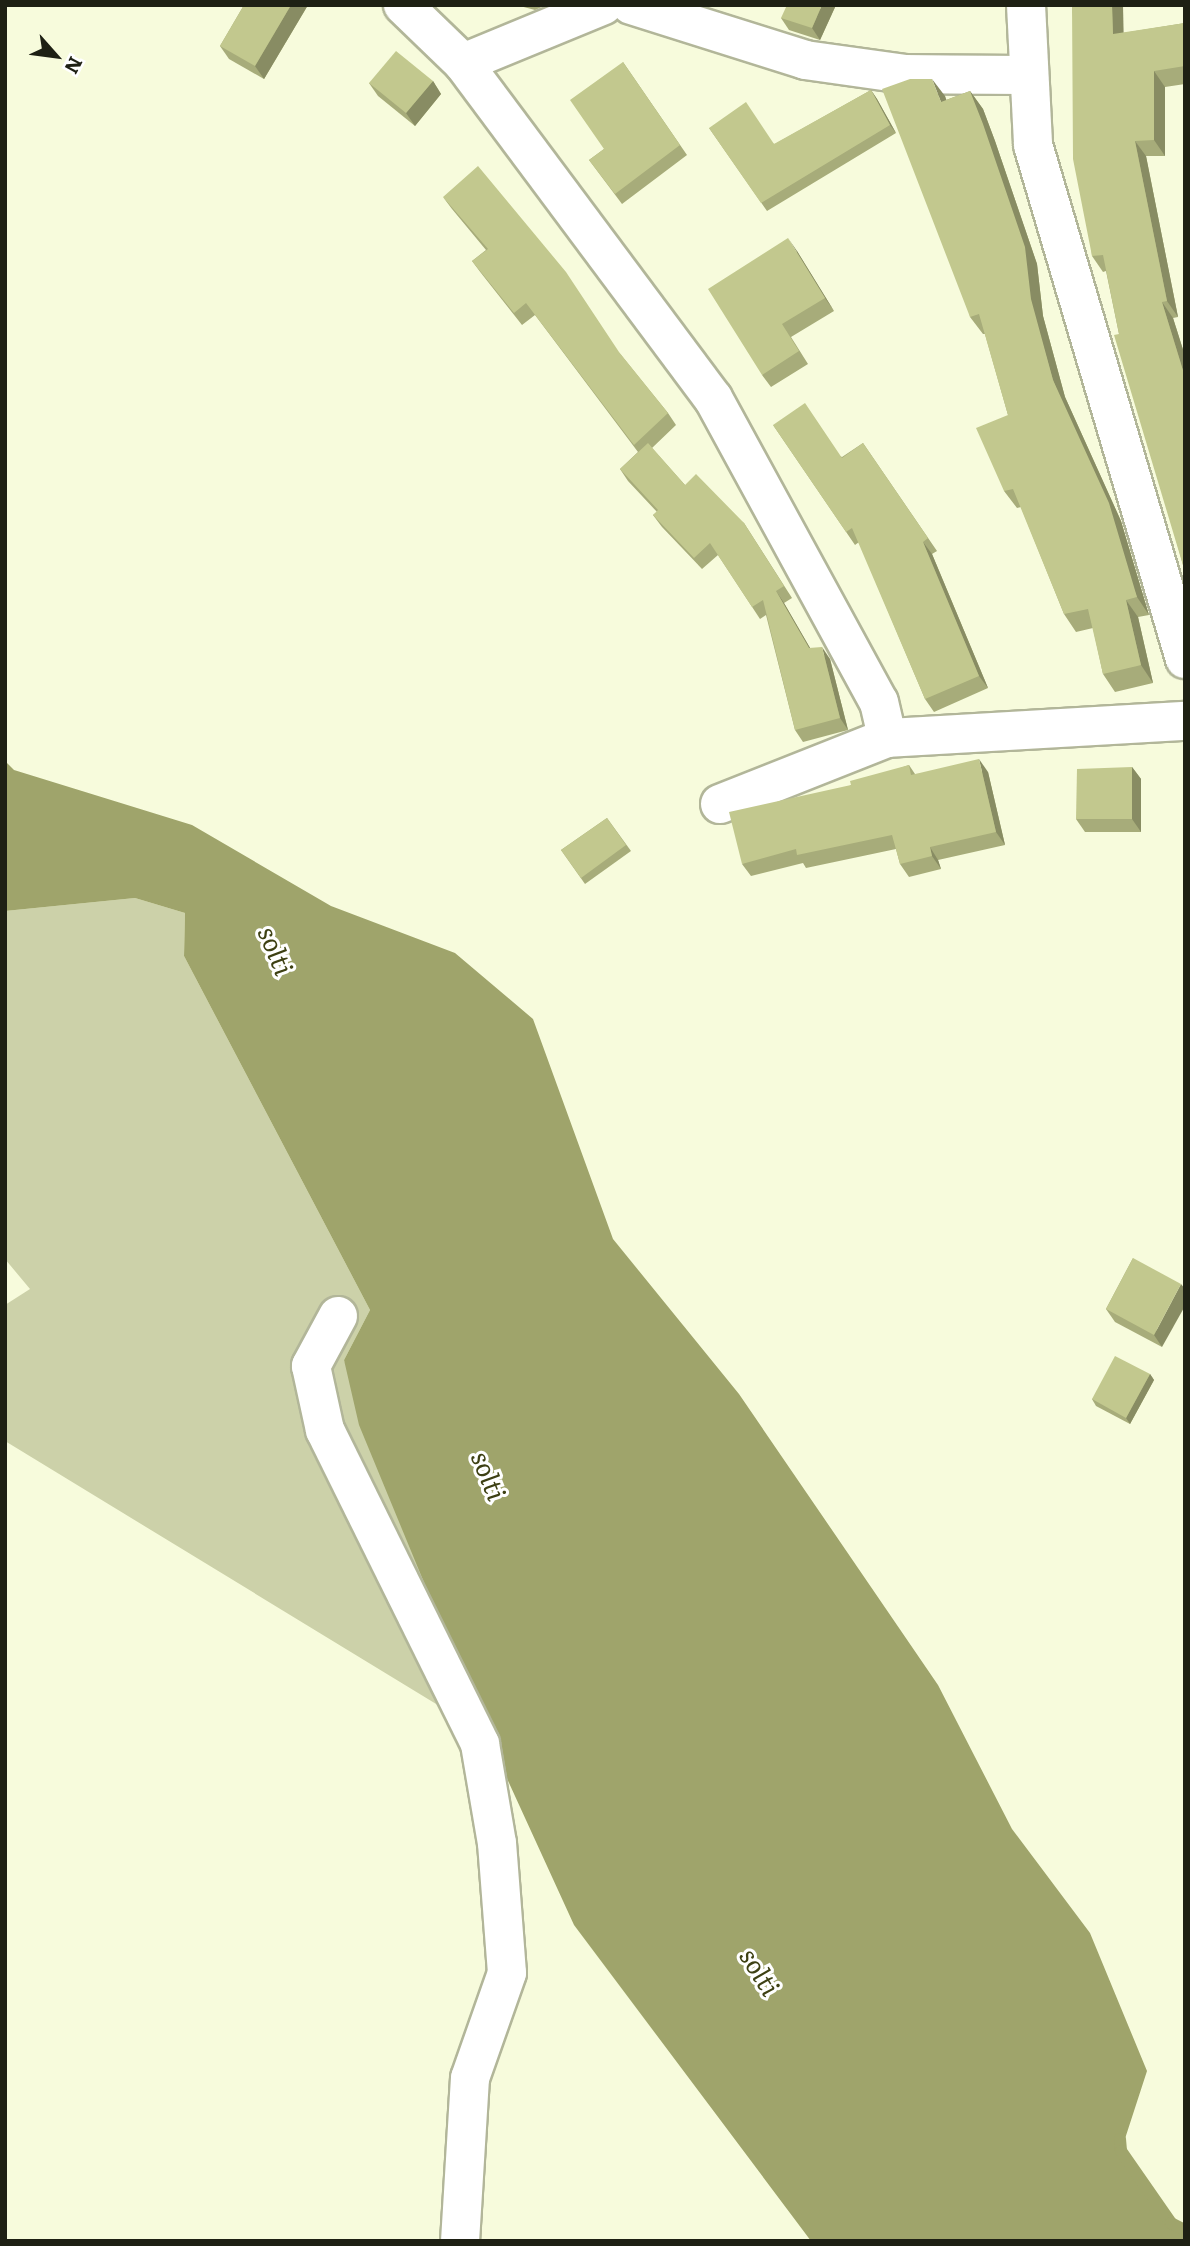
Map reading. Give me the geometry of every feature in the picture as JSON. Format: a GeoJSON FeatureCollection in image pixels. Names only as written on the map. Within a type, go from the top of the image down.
{"type":"FeatureCollection","features":[{"type":"Feature","properties":{"kind":"street"},"geometry":{"type":"LineString","coordinates":[[403,5],[463,63],[713,398],[873,691],[887,738]]}},
{"type":"Feature","properties":{"kind":"street"},"geometry":{"type":"LineString","coordinates":[[463,63],[604,5]]}},
{"type":"Feature","properties":{"kind":"street"},"geometry":{"type":"LineString","coordinates":[[631,5],[806,60],[904,74],[1026,75]]}},
{"type":"Feature","properties":{"kind":"street"},"geometry":{"type":"LineString","coordinates":[[1026,5],[1026,75],[1032,145],[1185,659]]}},
{"type":"Feature","properties":{"kind":"street"},"geometry":{"type":"LineString","coordinates":[[720,804],[887,738],[1183,715]]}},
{"type":"Feature","properties":{"kind":"street"},"geometry":{"type":"LineString","coordinates":[[338,1315],[311,1366],[326,1430],[480,1744],[497,1843],[508,1973],[470,2078],[460,2241]]}},
{"type":"Feature","properties":{"kind":"shaded area"},"geometry":{"type":"Polygon","coordinates":[[[135,898],[185,913],[184,956],[370,1310],[344,1360],[487,1735],[5,1441],[5,1305],[30,1289],[5,1259],[5,911],[135,898]]]}},
{"type":"Feature","properties":{"kind":"water","name":"solti"},"geometry":{"type":"Polygon","coordinates":[[[5,761],[14,770],[192,825],[331,906],[455,953],[533,1019],[613,1239],[739,1394],[938,1685],[1012,1829],[1090,1933],[1147,2071],[1121,2151],[1171,2223],[1185,2230],[1185,2241],[811,2241],[574,1925],[487,1735],[359,1425],[344,1360],[370,1310],[184,956],[185,913],[135,898],[5,911],[5,761]]]}},
{"type":"Feature","properties":{"kind":"building"},"geometry":{"type":"Polygon","coordinates":[[[244,5],[291,5],[255,66],[220,46],[244,5]]]}},
{"type":"Feature","properties":{"kind":"building"},"geometry":{"type":"Polygon","coordinates":[[[787,5],[822,5],[812,28],[781,18],[787,5]]]}},
{"type":"Feature","properties":{"kind":"building"},"geometry":{"type":"Polygon","coordinates":[[[1072,5],[1112,5],[1113,34],[1185,23],[1185,66],[1154,71],[1154,140],[1135,141],[1167,301],[1162,302],[1185,377],[1185,572],[1114,335],[1119,334],[1103,255],[1092,256],[1073,159],[1072,5]]]}},
{"type":"Feature","properties":{"kind":"building"},"geometry":{"type":"Polygon","coordinates":[[[396,51],[433,81],[406,113],[369,83],[396,51]]]}},
{"type":"Feature","properties":{"kind":"building"},"geometry":{"type":"Polygon","coordinates":[[[623,62],[680,145],[615,194],[589,160],[604,149],[570,100],[623,62]]]}},
{"type":"Feature","properties":{"kind":"building"},"geometry":{"type":"Polygon","coordinates":[[[910,79],[932,79],[941,102],[970,91],[1025,247],[1031,299],[1053,380],[1109,503],[1137,597],[1126,600],[1141,665],[1103,674],[1088,609],[1064,614],[1013,489],[1004,491],[976,428],[1008,415],[979,314],[970,317],[882,89],[910,79]]]}},
{"type":"Feature","properties":{"kind":"building"},"geometry":{"type":"Polygon","coordinates":[[[871,90],[890,125],[761,203],[709,128],[746,102],[774,144],[871,90]]]}},
{"type":"Feature","properties":{"kind":"building"},"geometry":{"type":"Polygon","coordinates":[[[478,166],[566,272],[619,352],[668,413],[634,445],[526,303],[514,313],[472,261],[488,249],[443,197],[478,166]]]}},
{"type":"Feature","properties":{"kind":"building"},"geometry":{"type":"Polygon","coordinates":[[[788,238],[825,298],[782,324],[799,351],[762,375],[708,289],[788,238]]]}},
{"type":"Feature","properties":{"kind":"building"},"geometry":{"type":"Polygon","coordinates":[[[805,403],[842,458],[863,443],[928,538],[923,542],[979,676],[925,699],[852,528],[846,532],[773,425],[805,403]]]}},
{"type":"Feature","properties":{"kind":"building"},"geometry":{"type":"Polygon","coordinates":[[[648,443],[685,485],[696,474],[744,523],[784,586],[776,591],[809,648],[822,647],[840,718],[795,730],[763,600],[752,607],[710,543],[694,558],[653,515],[658,510],[620,469],[648,443]]]}},
{"type":"Feature","properties":{"kind":"building"},"geometry":{"type":"Polygon","coordinates":[[[979,759],[996,832],[930,847],[932,856],[900,864],[892,835],[797,855],[796,849],[742,864],[729,812],[851,785],[850,781],[909,765],[911,775],[979,759]]]}},
{"type":"Feature","properties":{"kind":"building"},"geometry":{"type":"Polygon","coordinates":[[[1132,767],[1132,819],[1076,819],[1077,769],[1132,767]]]}},
{"type":"Feature","properties":{"kind":"building"},"geometry":{"type":"Polygon","coordinates":[[[607,818],[626,845],[581,878],[561,850],[607,818]]]}},
{"type":"Feature","properties":{"kind":"building"},"geometry":{"type":"Polygon","coordinates":[[[1133,1258],[1181,1284],[1154,1335],[1106,1309],[1133,1258]]]}},
{"type":"Feature","properties":{"kind":"building"},"geometry":{"type":"Polygon","coordinates":[[[1115,1356],[1150,1374],[1126,1418],[1092,1399],[1115,1356]]]}},
{"type":"Feature","properties":{"kind":"waterway"},"geometry":{"type":"LineString","coordinates":[[1120,2139],[1121,2151],[1171,2223],[1185,2230]]}}]}
